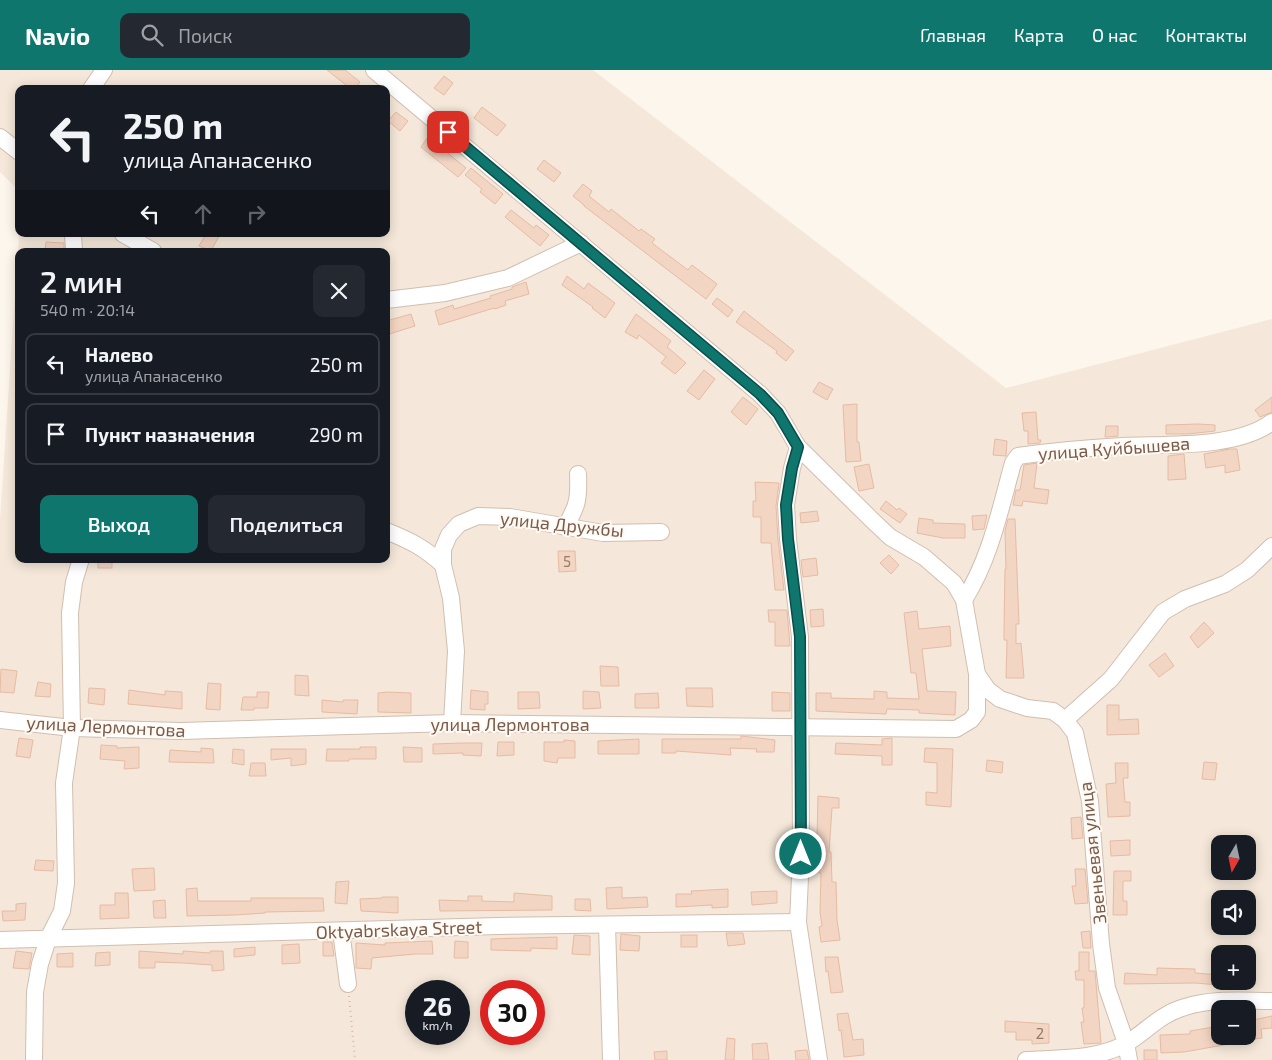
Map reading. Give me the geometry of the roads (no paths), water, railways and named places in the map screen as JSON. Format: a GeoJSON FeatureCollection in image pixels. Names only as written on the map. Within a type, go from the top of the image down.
{"type":"FeatureCollection","features":[{"type":"Feature","properties":{"kind":"street"},"geometry":{"type":"LineString","coordinates":[[94,85],[104,70]]}},
{"type":"Feature","properties":{"kind":"street"},"geometry":{"type":"LineString","coordinates":[[374,70],[760,394],[778,413],[798,447],[890,537],[924,557],[954,583],[964,600],[977,674],[988,690],[1000,699],[1027,708],[1053,711],[1066,720],[1111,679],[1163,612],[1185,599],[1226,584],[1247,570],[1272,546]]}},
{"type":"Feature","properties":{"kind":"street"},"geometry":{"type":"LineString","coordinates":[[0,136],[15,142]]}},
{"type":"Feature","properties":{"kind":"street"},"geometry":{"type":"LineString","coordinates":[[0,136],[15,149]]}},
{"type":"Feature","properties":{"kind":"street"},"geometry":{"type":"LineString","coordinates":[[128,237],[148,248]]}},
{"type":"Feature","properties":{"kind":"street"},"geometry":{"type":"LineString","coordinates":[[390,300],[445,293],[508,278],[581,243]]}},
{"type":"Feature","properties":{"kind":"street","name":"улица Куйбышева"},"geometry":{"type":"LineString","coordinates":[[964,600],[975,583],[984,562],[1013,464],[1018,456],[1120,446],[1218,442],[1246,436],[1263,429],[1272,422]]}},
{"type":"Feature","properties":{"kind":"street"},"geometry":{"type":"LineString","coordinates":[[798,447],[792,468],[786,505],[788,539],[800,637],[801,854],[798,922],[819,1060]]}},
{"type":"Feature","properties":{"kind":"street"},"geometry":{"type":"LineString","coordinates":[[565,527],[573,514],[579,496],[578,474]]}},
{"type":"Feature","properties":{"kind":"street","name":"улица Дружбы"},"geometry":{"type":"LineString","coordinates":[[452,723],[456,651],[452,598],[443,565],[443,549],[449,535],[459,524],[478,516],[510,517],[603,533],[661,532]]}},
{"type":"Feature","properties":{"kind":"street"},"geometry":{"type":"LineString","coordinates":[[390,532],[410,540],[429,551],[443,565]]}},
{"type":"Feature","properties":{"kind":"street"},"geometry":{"type":"LineString","coordinates":[[34,1060],[35,992],[40,964],[48,939],[62,911],[66,883],[64,783],[72,728],[70,613],[74,582],[81,563]]}},
{"type":"Feature","properties":{"kind":"street","name":"улица Лермонтова"},"geometry":{"type":"LineString","coordinates":[[0,720],[72,728],[181,731],[452,723],[956,729],[971,720],[977,712],[977,674]]}},
{"type":"Feature","properties":{"kind":"street","name":"Звеньевая улица"},"geometry":{"type":"LineString","coordinates":[[1066,720],[1075,733],[1090,801],[1101,944],[1107,988],[1126,1043],[1129,1060]]}},
{"type":"Feature","properties":{"kind":"street","name":"Oktyabrskaya Street"},"geometry":{"type":"LineString","coordinates":[[0,940],[798,922]]}},
{"type":"Feature","properties":{"kind":"street"},"geometry":{"type":"LineString","coordinates":[[607,925],[611,1060]]}},
{"type":"Feature","properties":{"kind":"street"},"geometry":{"type":"LineString","coordinates":[[342,931],[348,984]]}},
{"type":"Feature","properties":{"kind":"street"},"geometry":{"type":"LineString","coordinates":[[1026,1060],[1074,1057],[1103,1052],[1126,1043],[1155,1020],[1184,1007],[1216,1001],[1272,1001]]}}]}
